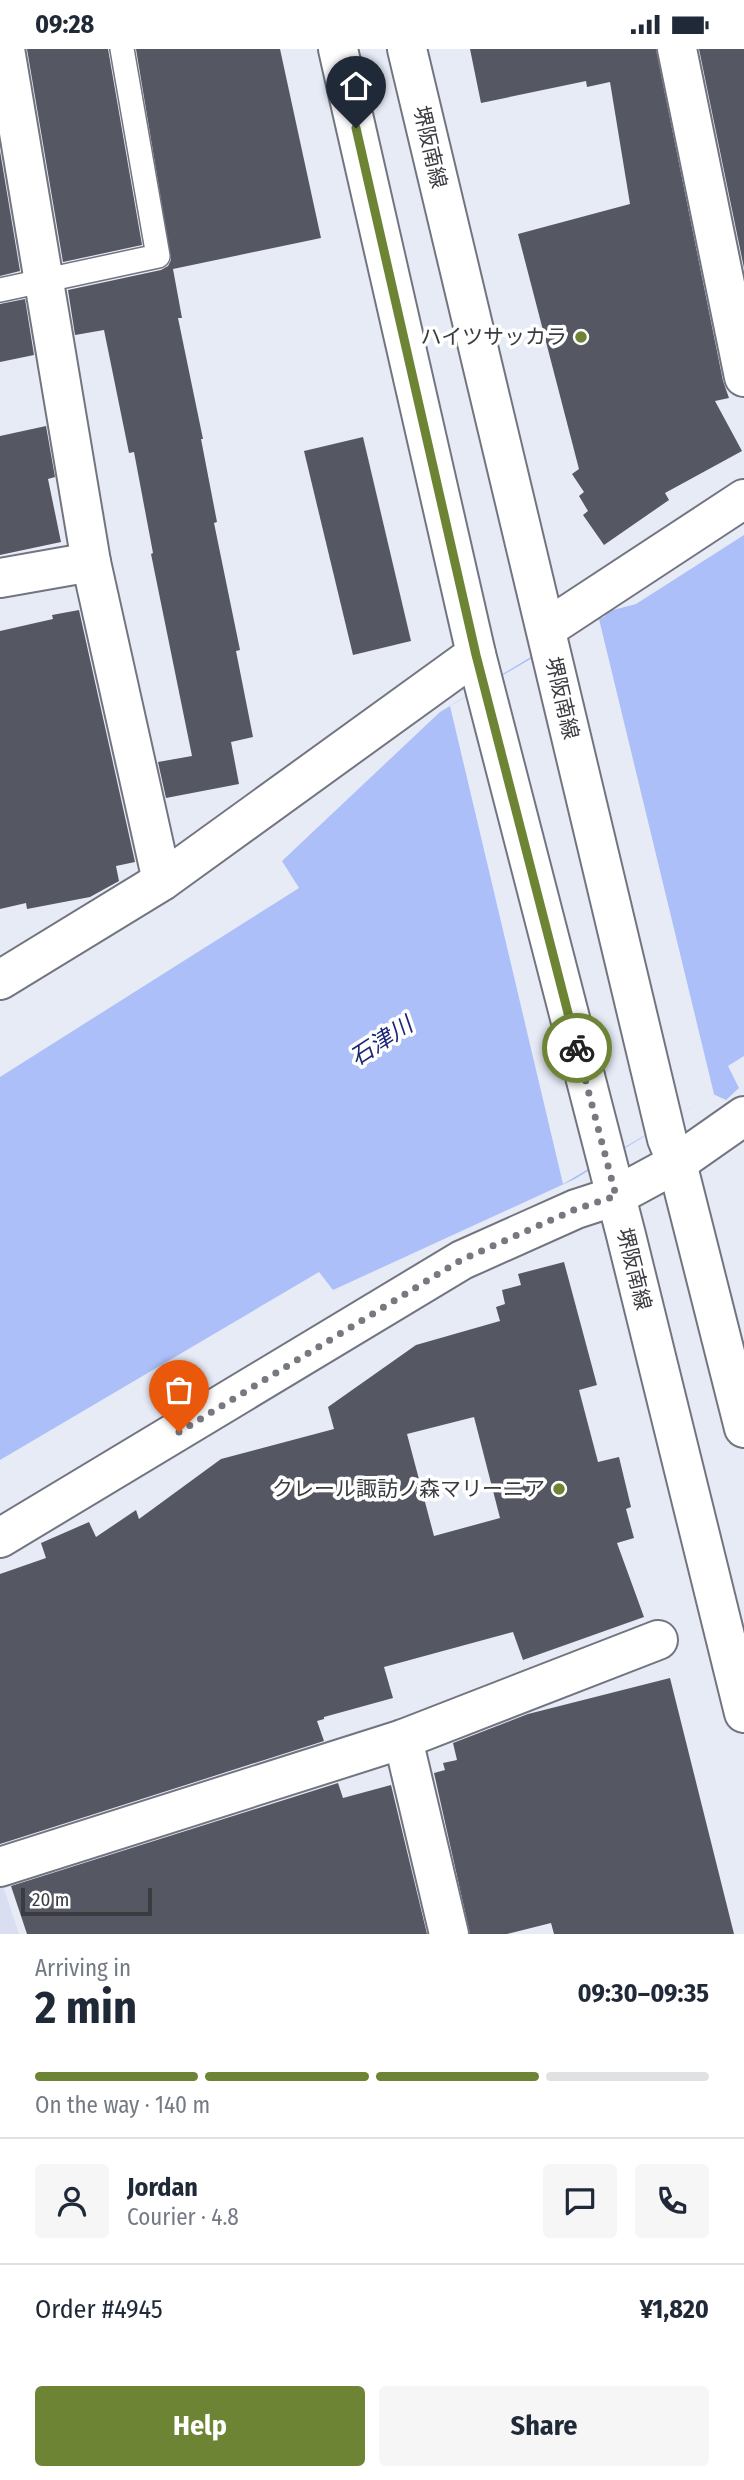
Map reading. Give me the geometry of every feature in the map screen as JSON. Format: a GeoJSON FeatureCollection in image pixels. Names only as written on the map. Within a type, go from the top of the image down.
{"type":"FeatureCollection","features":[{"type":"Feature","properties":{"kind":"street"},"geometry":{"type":"LineString","coordinates":[[5,49],[91,562],[162,881]]}},
{"type":"Feature","properties":{"kind":"street","name":"堺阪南線"},"geometry":{"type":"LineString","coordinates":[[338,49],[480,668],[744,1713]]}},
{"type":"Feature","properties":{"kind":"street","name":"堺阪南線"},"geometry":{"type":"LineString","coordinates":[[407,49],[672,1151],[744,1427]]}},
{"type":"Feature","properties":{"kind":"street"},"geometry":{"type":"LineString","coordinates":[[677,49],[744,377]]}},
{"type":"Feature","properties":{"kind":"street"},"geometry":{"type":"LineString","coordinates":[[548,637],[744,499]]}},
{"type":"Feature","properties":{"kind":"street"},"geometry":{"type":"LineString","coordinates":[[0,578],[91,562]]}},
{"type":"Feature","properties":{"kind":"street"},"geometry":{"type":"LineString","coordinates":[[0,980],[162,881],[480,668]]}},
{"type":"Feature","properties":{"kind":"street"},"geometry":{"type":"LineString","coordinates":[[0,1538],[461,1260],[576,1209],[612,1183],[744,1116]]}},
{"type":"Feature","properties":{"kind":"street"},"geometry":{"type":"LineString","coordinates":[[0,1867],[402,1739],[658,1640]]}},
{"type":"Feature","properties":{"kind":"street"},"geometry":{"type":"LineString","coordinates":[[402,1739],[449,1934]]}},
{"type":"Feature","properties":{"kind":"lane"},"geometry":{"type":"LineString","coordinates":[[0,290],[158,256],[122,49]]}},
{"type":"Feature","properties":{"kind":"shaded area"},"geometry":{"type":"Polygon","coordinates":[[[2,1883],[19,1934],[0,1934],[2,1883]]]}},
{"type":"Feature","properties":{"kind":"water","name":"石津川"},"geometry":{"type":"Polygon","coordinates":[[[744,535],[744,1056],[728,1066],[739,1088],[726,1100],[713,1094],[575,1179],[333,1290],[319,1272],[0,1460],[0,1077],[299,888],[282,861],[440,712],[587,623],[604,617],[609,611],[636,604],[744,535]]]}},
{"type":"Feature","properties":{"kind":"pier"},"geometry":{"type":"Polygon","coordinates":[[[599,619],[714,1094],[563,1184],[450,706],[599,619]]]}},
{"type":"Feature","properties":{"kind":"building"},"geometry":{"type":"Polygon","coordinates":[[[27,49],[108,49],[142,245],[63,262],[27,49]]]}},
{"type":"Feature","properties":{"kind":"building"},"geometry":{"type":"Polygon","coordinates":[[[136,49],[280,49],[321,238],[173,269],[182,318],[178,318],[203,439],[217,522],[214,523],[240,650],[236,651],[253,737],[231,742],[239,784],[166,798],[158,762],[192,756],[151,554],[153,553],[134,452],[129,453],[104,330],[75,335],[68,290],[161,270],[168,266],[171,260],[136,49]]]}},
{"type":"Feature","properties":{"kind":"building"},"geometry":{"type":"Polygon","coordinates":[[[470,49],[656,49],[723,381],[729,398],[715,401],[742,451],[665,493],[669,500],[604,545],[583,515],[588,511],[579,496],[584,492],[572,474],[579,469],[518,234],[630,204],[610,82],[587,87],[586,81],[481,103],[470,49]]]}},
{"type":"Feature","properties":{"kind":"building"},"geometry":{"type":"Polygon","coordinates":[[[699,49],[744,49],[744,268],[699,49]]]}},
{"type":"Feature","properties":{"kind":"building"},"geometry":{"type":"Polygon","coordinates":[[[0,151],[20,271],[0,276],[0,151]]]}},
{"type":"Feature","properties":{"kind":"building"},"geometry":{"type":"Polygon","coordinates":[[[25,299],[34,355],[0,362],[0,304],[25,299]]]}},
{"type":"Feature","properties":{"kind":"building"},"geometry":{"type":"Polygon","coordinates":[[[46,426],[55,477],[48,479],[61,542],[0,555],[0,436],[46,426]]]}},
{"type":"Feature","properties":{"kind":"building"},"geometry":{"type":"Polygon","coordinates":[[[363,437],[411,641],[353,655],[304,451],[363,437]]]}},
{"type":"Feature","properties":{"kind":"building"},"geometry":{"type":"Polygon","coordinates":[[[79,610],[135,862],[116,866],[119,881],[90,897],[27,909],[26,903],[0,909],[0,631],[53,619],[52,615],[79,610]]]}},
{"type":"Feature","properties":{"kind":"building"},"geometry":{"type":"Polygon","coordinates":[[[564,1262],[597,1385],[579,1390],[598,1462],[619,1457],[631,1507],[626,1509],[634,1538],[617,1543],[644,1617],[523,1660],[513,1632],[384,1667],[393,1698],[317,1721],[324,1741],[0,1844],[0,1574],[46,1558],[41,1543],[89,1522],[96,1537],[136,1510],[139,1519],[221,1459],[334,1429],[328,1407],[416,1345],[500,1321],[496,1307],[505,1304],[502,1290],[521,1285],[518,1274],[564,1262]],[[474,1417],[407,1434],[434,1536],[500,1518],[474,1417]]]}},
{"type":"Feature","properties":{"kind":"building"},"geometry":{"type":"Polygon","coordinates":[[[670,1678],[734,1934],[554,1934],[551,1923],[507,1934],[470,1934],[434,1773],[445,1770],[443,1763],[457,1760],[453,1743],[528,1714],[670,1678]]]}},
{"type":"Feature","properties":{"kind":"building"},"geometry":{"type":"Polygon","coordinates":[[[338,1783],[343,1798],[391,1785],[427,1934],[27,1934],[11,1886],[338,1783]]]}},
{"type":"Feature","properties":{"kind":"way so far"},"geometry":{"type":"LineString","coordinates":[[179,1432],[461,1260],[576,1209],[616,1196],[577,1048]]}},
{"type":"Feature","properties":{"kind":"place","name":"ハイツサッカラ"},"geometry":{"type":"Point","coordinates":[581,337]}},
{"type":"Feature","properties":{"kind":"place","name":"クレール諏訪ノ森マリーニア"},"geometry":{"type":"Point","coordinates":[559,1489]}},
{"type":"Feature","properties":{"kind":"route"},"geometry":{"type":"LineString","coordinates":[[356,128],[476,655],[577,1048]]}}]}
